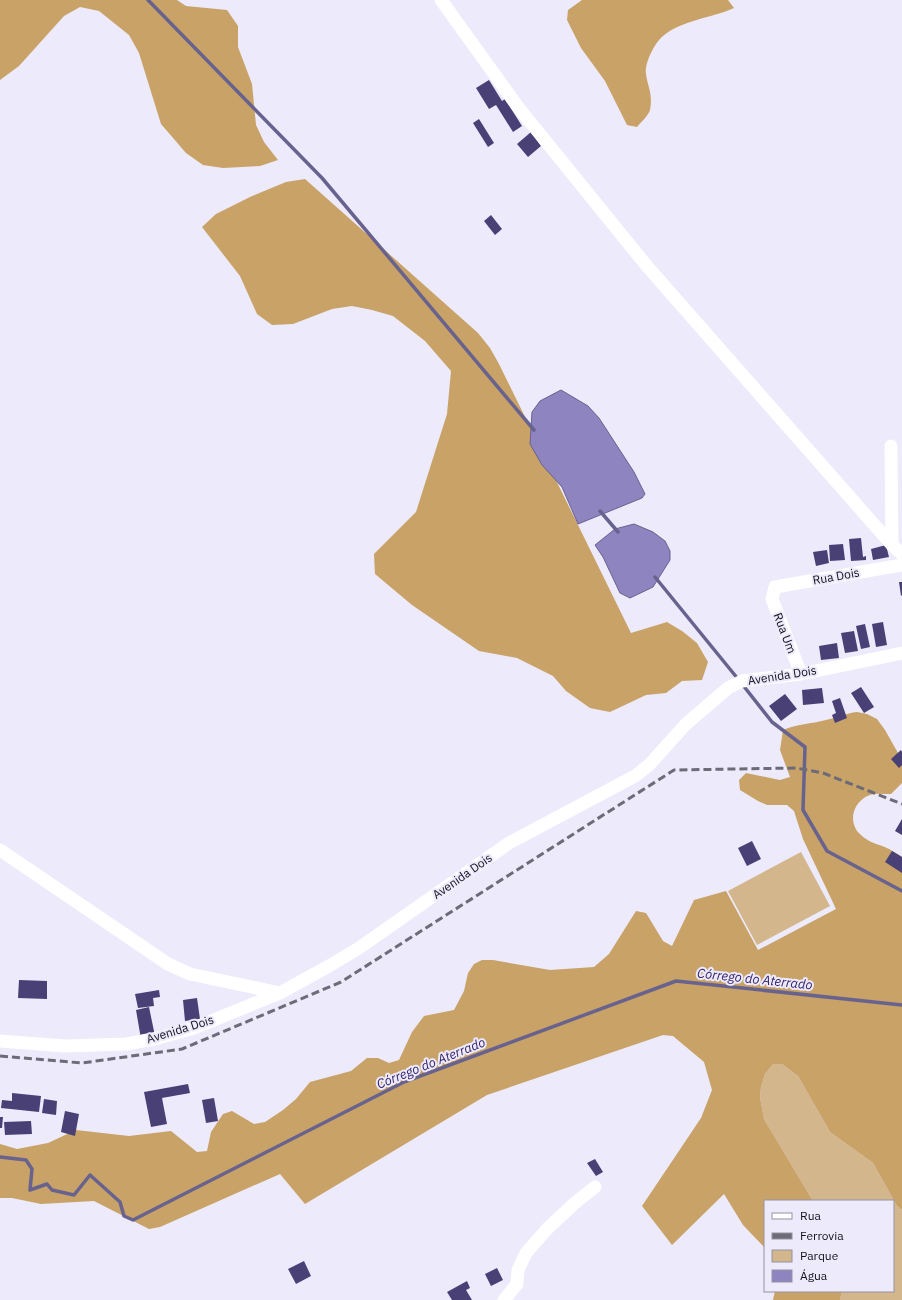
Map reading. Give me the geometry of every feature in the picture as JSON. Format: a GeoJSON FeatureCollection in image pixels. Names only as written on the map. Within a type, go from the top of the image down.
{"type":"FeatureCollection","features":[{"type":"Feature","properties":{"kind":"street"},"geometry":{"type":"LineString","coordinates":[[441,0],[518,107],[646,265],[892,545],[902,554]]}},
{"type":"Feature","properties":{"kind":"street"},"geometry":{"type":"LineString","coordinates":[[891,446],[897,499],[892,545]]}},
{"type":"Feature","properties":{"kind":"street","name":"Rua Dois"},"geometry":{"type":"LineString","coordinates":[[773,592],[775,587],[902,565]]}},
{"type":"Feature","properties":{"kind":"street","name":"Rua Um"},"geometry":{"type":"LineString","coordinates":[[773,592],[772,599],[801,674]]}},
{"type":"Feature","properties":{"kind":"street","name":"Avenida Dois"},"geometry":{"type":"LineString","coordinates":[[0,1041],[65,1046],[127,1044],[158,1038],[194,1028],[280,993],[359,948],[509,843],[635,776],[649,765],[686,724],[728,688],[739,682],[801,674],[902,653]]}},
{"type":"Feature","properties":{"kind":"street"},"geometry":{"type":"LineString","coordinates":[[0,850],[168,964],[190,974],[280,993]]}},
{"type":"Feature","properties":{"kind":"street"},"geometry":{"type":"LineString","coordinates":[[505,1300],[517,1284],[518,1270],[526,1254],[548,1228],[595,1186]]}},
{"type":"Feature","properties":{"kind":"green space"},"geometry":{"type":"Polygon","coordinates":[[[801,852],[830,906],[757,945],[728,891],[801,852]]]}},
{"type":"Feature","properties":{"kind":"green space"},"geometry":{"type":"Polygon","coordinates":[[[773,1064],[782,1064],[798,1076],[830,1132],[873,1163],[894,1200],[812,1200],[764,1119],[760,1097],[765,1074],[773,1064]]]}},
{"type":"Feature","properties":{"kind":"green space"},"geometry":{"type":"Polygon","coordinates":[[[894,1201],[897,1206],[902,1210],[902,1300],[840,1300],[842,1292],[894,1292],[894,1201]]]}},
{"type":"Feature","properties":{"kind":"shaded area"},"geometry":{"type":"Polygon","coordinates":[[[0,0],[177,0],[186,6],[227,10],[238,26],[238,47],[252,84],[256,125],[264,142],[278,160],[260,166],[223,168],[203,165],[186,153],[161,124],[139,53],[129,35],[99,11],[80,7],[64,16],[19,66],[0,80],[0,0]]]}},
{"type":"Feature","properties":{"kind":"shaded area"},"geometry":{"type":"Polygon","coordinates":[[[582,0],[728,0],[734,8],[679,26],[660,39],[651,54],[646,70],[651,95],[650,110],[637,127],[627,125],[605,81],[581,48],[567,20],[568,10],[582,0]]]}},
{"type":"Feature","properties":{"kind":"shaded area"},"geometry":{"type":"Polygon","coordinates":[[[305,179],[478,333],[490,348],[631,633],[667,622],[682,631],[697,643],[708,662],[702,680],[682,681],[666,693],[646,695],[610,712],[590,708],[566,691],[553,676],[517,658],[479,651],[412,605],[375,574],[374,554],[416,512],[447,414],[451,371],[425,341],[393,316],[352,306],[332,309],[293,324],[272,325],[257,314],[240,276],[202,227],[216,214],[250,197],[286,182],[305,179]]]}},
{"type":"Feature","properties":{"kind":"shaded area"},"geometry":{"type":"Polygon","coordinates":[[[857,712],[867,714],[877,719],[902,760],[902,783],[891,794],[874,794],[864,798],[856,806],[853,821],[857,831],[864,838],[889,849],[902,857],[902,1210],[897,1206],[873,1163],[830,1132],[798,1076],[782,1064],[773,1064],[765,1074],[761,1087],[760,1097],[764,1119],[812,1200],[764,1200],[764,1247],[743,1225],[724,1194],[672,1245],[642,1206],[701,1118],[712,1090],[704,1062],[673,1036],[663,1035],[487,1095],[305,1204],[280,1174],[160,1227],[149,1229],[94,1201],[41,1204],[12,1198],[0,1198],[0,1144],[17,1149],[48,1143],[76,1130],[129,1136],[171,1131],[197,1152],[207,1151],[211,1132],[223,1114],[232,1111],[254,1124],[265,1122],[296,1099],[310,1082],[351,1071],[367,1058],[378,1058],[389,1063],[399,1060],[412,1032],[424,1016],[454,1010],[464,991],[468,973],[474,964],[482,960],[493,960],[550,970],[594,967],[609,954],[636,911],[646,913],[663,941],[672,946],[694,900],[726,891],[758,950],[836,909],[803,839],[794,811],[787,805],[767,805],[758,801],[740,790],[739,780],[746,773],[780,780],[790,777],[780,750],[783,730],[857,712]]]}},
{"type":"Feature","properties":{"kind":"shaded area"},"geometry":{"type":"Polygon","coordinates":[[[775,1292],[842,1292],[840,1300],[773,1300],[775,1292]]]}},
{"type":"Feature","properties":{"kind":"water"},"geometry":{"type":"Polygon","coordinates":[[[561,390],[588,406],[599,418],[634,472],[645,494],[642,498],[578,524],[562,487],[542,465],[530,444],[532,412],[540,401],[561,390]]]}},
{"type":"Feature","properties":{"kind":"water"},"geometry":{"type":"Polygon","coordinates":[[[634,524],[653,532],[665,541],[670,551],[670,560],[653,587],[630,598],[620,593],[603,557],[595,545],[615,529],[634,524]]]}},
{"type":"Feature","properties":{"kind":"building"},"geometry":{"type":"Polygon","coordinates":[[[489,80],[502,101],[505,99],[522,126],[513,132],[496,105],[489,109],[476,88],[489,80]]]}},
{"type":"Feature","properties":{"kind":"building"},"geometry":{"type":"Polygon","coordinates":[[[479,119],[494,143],[488,147],[473,123],[479,119]]]}},
{"type":"Feature","properties":{"kind":"building"},"geometry":{"type":"Polygon","coordinates":[[[531,132],[541,146],[528,157],[517,144],[531,132]]]}},
{"type":"Feature","properties":{"kind":"building"},"geometry":{"type":"Polygon","coordinates":[[[491,215],[502,229],[495,235],[484,221],[491,215]]]}},
{"type":"Feature","properties":{"kind":"building"},"geometry":{"type":"Polygon","coordinates":[[[861,538],[863,557],[866,556],[866,560],[851,561],[849,539],[861,538]]]}},
{"type":"Feature","properties":{"kind":"building"},"geometry":{"type":"Polygon","coordinates":[[[843,544],[845,560],[830,561],[829,545],[843,544]]]}},
{"type":"Feature","properties":{"kind":"building"},"geometry":{"type":"Polygon","coordinates":[[[886,545],[889,557],[873,560],[871,549],[886,545]]]}},
{"type":"Feature","properties":{"kind":"building"},"geometry":{"type":"Polygon","coordinates":[[[827,550],[829,563],[816,566],[813,552],[827,550]]]}},
{"type":"Feature","properties":{"kind":"building"},"geometry":{"type":"Polygon","coordinates":[[[899,582],[902,582],[901,596],[899,582]]]}},
{"type":"Feature","properties":{"kind":"building"},"geometry":{"type":"Polygon","coordinates":[[[883,622],[887,645],[876,647],[872,624],[883,622]]]}},
{"type":"Feature","properties":{"kind":"building"},"geometry":{"type":"Polygon","coordinates":[[[865,624],[870,647],[861,649],[856,626],[865,624]]]}},
{"type":"Feature","properties":{"kind":"building"},"geometry":{"type":"Polygon","coordinates":[[[854,631],[858,651],[845,653],[841,633],[854,631]]]}},
{"type":"Feature","properties":{"kind":"building"},"geometry":{"type":"Polygon","coordinates":[[[837,643],[839,658],[821,660],[819,646],[837,643]]]}},
{"type":"Feature","properties":{"kind":"building"},"geometry":{"type":"Polygon","coordinates":[[[861,687],[874,707],[864,713],[851,693],[861,687]]]}},
{"type":"Feature","properties":{"kind":"building"},"geometry":{"type":"Polygon","coordinates":[[[822,688],[824,703],[803,705],[802,690],[822,688]]]}},
{"type":"Feature","properties":{"kind":"building"},"geometry":{"type":"Polygon","coordinates":[[[785,694],[797,709],[781,721],[769,706],[785,694]]]}},
{"type":"Feature","properties":{"kind":"building"},"geometry":{"type":"Polygon","coordinates":[[[840,698],[847,718],[835,723],[832,715],[836,713],[832,701],[840,698]]]}},
{"type":"Feature","properties":{"kind":"building"},"geometry":{"type":"Polygon","coordinates":[[[901,750],[902,765],[899,768],[891,759],[901,750]]]}},
{"type":"Feature","properties":{"kind":"building"},"geometry":{"type":"Polygon","coordinates":[[[902,819],[902,835],[895,831],[902,819]]]}},
{"type":"Feature","properties":{"kind":"building"},"geometry":{"type":"Polygon","coordinates":[[[752,841],[761,859],[747,866],[738,848],[752,841]]]}},
{"type":"Feature","properties":{"kind":"building"},"geometry":{"type":"Polygon","coordinates":[[[892,851],[902,857],[902,873],[885,862],[892,851]]]}},
{"type":"Feature","properties":{"kind":"building"},"geometry":{"type":"Polygon","coordinates":[[[19,980],[47,981],[47,999],[18,998],[19,980]]]}},
{"type":"Feature","properties":{"kind":"building"},"geometry":{"type":"Polygon","coordinates":[[[159,990],[160,997],[153,998],[154,1006],[138,1008],[135,994],[159,990]]]}},
{"type":"Feature","properties":{"kind":"building"},"geometry":{"type":"Polygon","coordinates":[[[197,998],[200,1019],[185,1021],[183,1000],[197,998]]]}},
{"type":"Feature","properties":{"kind":"building"},"geometry":{"type":"Polygon","coordinates":[[[149,1007],[155,1036],[141,1039],[136,1010],[149,1007]]]}},
{"type":"Feature","properties":{"kind":"building"},"geometry":{"type":"Polygon","coordinates":[[[188,1084],[190,1093],[162,1098],[167,1124],[151,1127],[144,1092],[188,1084]]]}},
{"type":"Feature","properties":{"kind":"building"},"geometry":{"type":"Polygon","coordinates":[[[12,1093],[41,1096],[39,1112],[1,1108],[2,1100],[12,1101],[12,1093]]]}},
{"type":"Feature","properties":{"kind":"building"},"geometry":{"type":"Polygon","coordinates":[[[214,1098],[218,1121],[206,1123],[202,1100],[214,1098]]]}},
{"type":"Feature","properties":{"kind":"building"},"geometry":{"type":"Polygon","coordinates":[[[44,1099],[57,1101],[56,1115],[42,1113],[44,1099]]]}},
{"type":"Feature","properties":{"kind":"building"},"geometry":{"type":"Polygon","coordinates":[[[65,1111],[79,1114],[75,1136],[61,1132],[65,1111]]]}},
{"type":"Feature","properties":{"kind":"building"},"geometry":{"type":"Polygon","coordinates":[[[0,1117],[3,1117],[2,1128],[0,1128],[0,1117]]]}},
{"type":"Feature","properties":{"kind":"building"},"geometry":{"type":"Polygon","coordinates":[[[31,1121],[32,1134],[5,1135],[4,1122],[31,1121]]]}},
{"type":"Feature","properties":{"kind":"building"},"geometry":{"type":"Polygon","coordinates":[[[595,1159],[603,1172],[596,1176],[587,1163],[595,1159]]]}},
{"type":"Feature","properties":{"kind":"building"},"geometry":{"type":"Polygon","coordinates":[[[304,1261],[311,1276],[296,1284],[288,1269],[304,1261]]]}},
{"type":"Feature","properties":{"kind":"building"},"geometry":{"type":"Polygon","coordinates":[[[497,1268],[503,1280],[491,1286],[485,1274],[497,1268]]]}},
{"type":"Feature","properties":{"kind":"building"},"geometry":{"type":"Polygon","coordinates":[[[467,1281],[470,1288],[466,1290],[472,1300],[452,1300],[447,1292],[467,1281]]]}},
{"type":"Feature","properties":{"kind":"waterway"},"geometry":{"type":"LineString","coordinates":[[148,0],[322,178],[534,430]]}},
{"type":"Feature","properties":{"kind":"waterway"},"geometry":{"type":"LineString","coordinates":[[600,511],[618,532]]}},
{"type":"Feature","properties":{"kind":"waterway"},"geometry":{"type":"LineString","coordinates":[[655,577],[738,679]]}},
{"type":"Feature","properties":{"kind":"waterway"},"geometry":{"type":"LineString","coordinates":[[742,684],[772,722],[805,747],[803,810],[827,851],[902,891]]}},
{"type":"Feature","properties":{"kind":"waterway","name":"Córrego do Aterrado"},"geometry":{"type":"LineString","coordinates":[[0,1157],[26,1160],[32,1169],[30,1190],[47,1184],[52,1190],[74,1195],[90,1175],[120,1202],[124,1216],[133,1220],[404,1082],[676,981],[902,1005]]}},
{"type":"Feature","properties":{"kind":"railway"},"geometry":{"type":"LineString","coordinates":[[0,1056],[82,1063],[182,1049],[341,982],[674,770],[796,768],[823,773],[902,804]]}}]}
